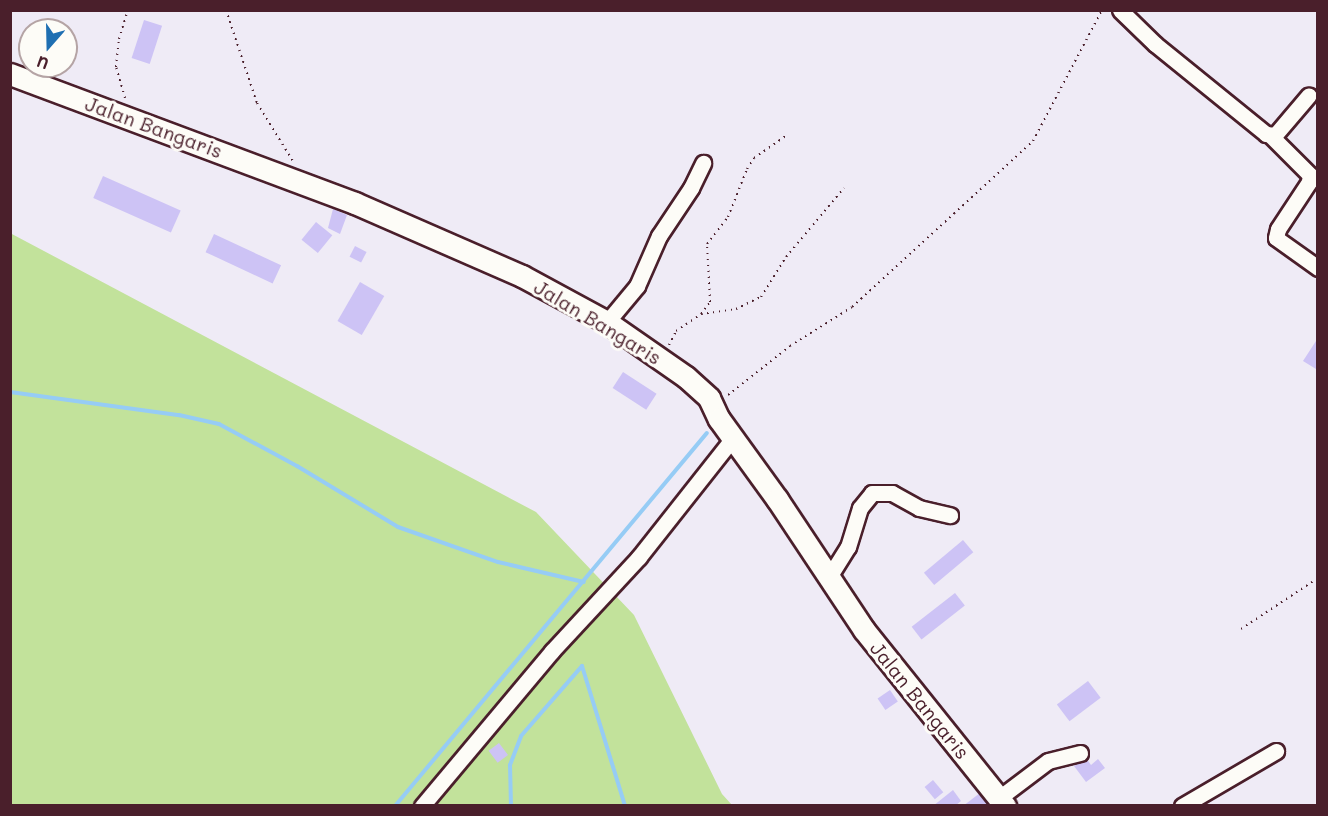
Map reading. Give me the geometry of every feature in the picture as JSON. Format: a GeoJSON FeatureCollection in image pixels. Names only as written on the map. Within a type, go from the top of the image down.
{"type":"FeatureCollection","features":[{"type":"Feature","properties":{"kind":"street"},"geometry":{"type":"LineString","coordinates":[[1120,10],[1239,114],[1271,136],[1310,175],[1309,182],[1278,229],[1276,238],[1317,268]]}},
{"type":"Feature","properties":{"kind":"street","name":"Jalan Bangaris"},"geometry":{"type":"LineString","coordinates":[[10,74],[297,180],[522,276],[607,322],[702,389],[733,438],[905,684],[1002,802]]}},
{"type":"Feature","properties":{"kind":"street"},"geometry":{"type":"LineString","coordinates":[[1271,136],[1281,130],[1309,95]]}},
{"type":"Feature","properties":{"kind":"street"},"geometry":{"type":"LineString","coordinates":[[607,322],[638,286],[659,236],[692,188],[703,164]]}},
{"type":"Feature","properties":{"kind":"street"},"geometry":{"type":"LineString","coordinates":[[422,806],[552,651],[639,557],[733,438]]}},
{"type":"Feature","properties":{"kind":"street"},"geometry":{"type":"LineString","coordinates":[[829,577],[848,547],[860,508],[872,493],[892,493],[919,508],[950,515]]}},
{"type":"Feature","properties":{"kind":"street"},"geometry":{"type":"LineString","coordinates":[[1182,806],[1276,751]]}},
{"type":"Feature","properties":{"kind":"street"},"geometry":{"type":"LineString","coordinates":[[1002,802],[1048,761],[1080,753]]}},
{"type":"Feature","properties":{"kind":"path"},"geometry":{"type":"LineString","coordinates":[[128,10],[119,39],[116,68],[129,118]]}},
{"type":"Feature","properties":{"kind":"path"},"geometry":{"type":"LineString","coordinates":[[226,10],[257,103],[292,158],[297,180]]}},
{"type":"Feature","properties":{"kind":"path"},"geometry":{"type":"LineString","coordinates":[[712,405],[736,390],[790,346],[852,307],[1033,141],[1102,10]]}},
{"type":"Feature","properties":{"kind":"path"},"geometry":{"type":"LineString","coordinates":[[663,361],[676,331],[700,314],[710,302],[707,244],[728,217],[747,169],[754,158],[787,135]]}},
{"type":"Feature","properties":{"kind":"path"},"geometry":{"type":"LineString","coordinates":[[700,314],[736,309],[761,297],[786,257],[844,188]]}},
{"type":"Feature","properties":{"kind":"path"},"geometry":{"type":"LineString","coordinates":[[1241,629],[1317,578]]}},
{"type":"Feature","properties":{"kind":"green space"},"geometry":{"type":"Polygon","coordinates":[[[10,233],[536,512],[634,615],[722,794],[732,805],[11,805],[10,233]]]}},
{"type":"Feature","properties":{"kind":"building"},"geometry":{"type":"Polygon","coordinates":[[[144,20],[162,26],[150,64],[132,58],[144,20]]]}},
{"type":"Feature","properties":{"kind":"building"},"geometry":{"type":"Polygon","coordinates":[[[103,176],[181,211],[171,232],[93,198],[103,176]]]}},
{"type":"Feature","properties":{"kind":"building"},"geometry":{"type":"Polygon","coordinates":[[[333,209],[347,215],[340,234],[328,228],[333,209]]]}},
{"type":"Feature","properties":{"kind":"building"},"geometry":{"type":"Polygon","coordinates":[[[316,222],[332,235],[318,253],[302,240],[316,222]]]}},
{"type":"Feature","properties":{"kind":"building"},"geometry":{"type":"Polygon","coordinates":[[[214,234],[281,265],[273,283],[206,252],[214,234]]]}},
{"type":"Feature","properties":{"kind":"building"},"geometry":{"type":"Polygon","coordinates":[[[355,246],[367,252],[361,263],[350,257],[355,246]]]}},
{"type":"Feature","properties":{"kind":"building"},"geometry":{"type":"Polygon","coordinates":[[[360,282],[384,296],[362,335],[338,321],[360,282]]]}},
{"type":"Feature","properties":{"kind":"building"},"geometry":{"type":"Polygon","coordinates":[[[1316,341],[1318,342],[1316,369],[1303,361],[1316,341]]]}},
{"type":"Feature","properties":{"kind":"building"},"geometry":{"type":"Polygon","coordinates":[[[623,372],[657,394],[646,410],[613,388],[623,372]]]}},
{"type":"Feature","properties":{"kind":"building"},"geometry":{"type":"Polygon","coordinates":[[[963,540],[973,552],[934,585],[924,573],[963,540]]]}},
{"type":"Feature","properties":{"kind":"building"},"geometry":{"type":"Polygon","coordinates":[[[955,593],[965,606],[922,639],[912,627],[955,593]]]}},
{"type":"Feature","properties":{"kind":"building"},"geometry":{"type":"Polygon","coordinates":[[[1088,681],[1101,698],[1069,721],[1057,704],[1088,681]]]}},
{"type":"Feature","properties":{"kind":"building"},"geometry":{"type":"Polygon","coordinates":[[[890,690],[898,702],[885,710],[878,698],[890,690]]]}},
{"type":"Feature","properties":{"kind":"building"},"geometry":{"type":"Polygon","coordinates":[[[499,743],[508,755],[498,763],[489,751],[499,743]]]}},
{"type":"Feature","properties":{"kind":"building"},"geometry":{"type":"Polygon","coordinates":[[[1086,758],[1091,765],[1098,759],[1105,768],[1086,782],[1074,766],[1086,758]]]}},
{"type":"Feature","properties":{"kind":"building"},"geometry":{"type":"Polygon","coordinates":[[[933,780],[943,792],[935,799],[925,787],[933,780]]]}},
{"type":"Feature","properties":{"kind":"building"},"geometry":{"type":"Polygon","coordinates":[[[953,790],[961,801],[955,806],[933,806],[953,790]]]}},
{"type":"Feature","properties":{"kind":"building"},"geometry":{"type":"Polygon","coordinates":[[[980,793],[989,804],[963,806],[980,793]]]}},
{"type":"Feature","properties":{"kind":"waterway"},"geometry":{"type":"LineString","coordinates":[[10,392],[179,415],[219,424],[297,466],[398,527],[498,562],[584,582]]}},
{"type":"Feature","properties":{"kind":"waterway"},"geometry":{"type":"LineString","coordinates":[[395,806],[707,433]]}},
{"type":"Feature","properties":{"kind":"waterway"},"geometry":{"type":"LineString","coordinates":[[511,806],[510,765],[521,736],[582,666],[625,806]]}}]}
